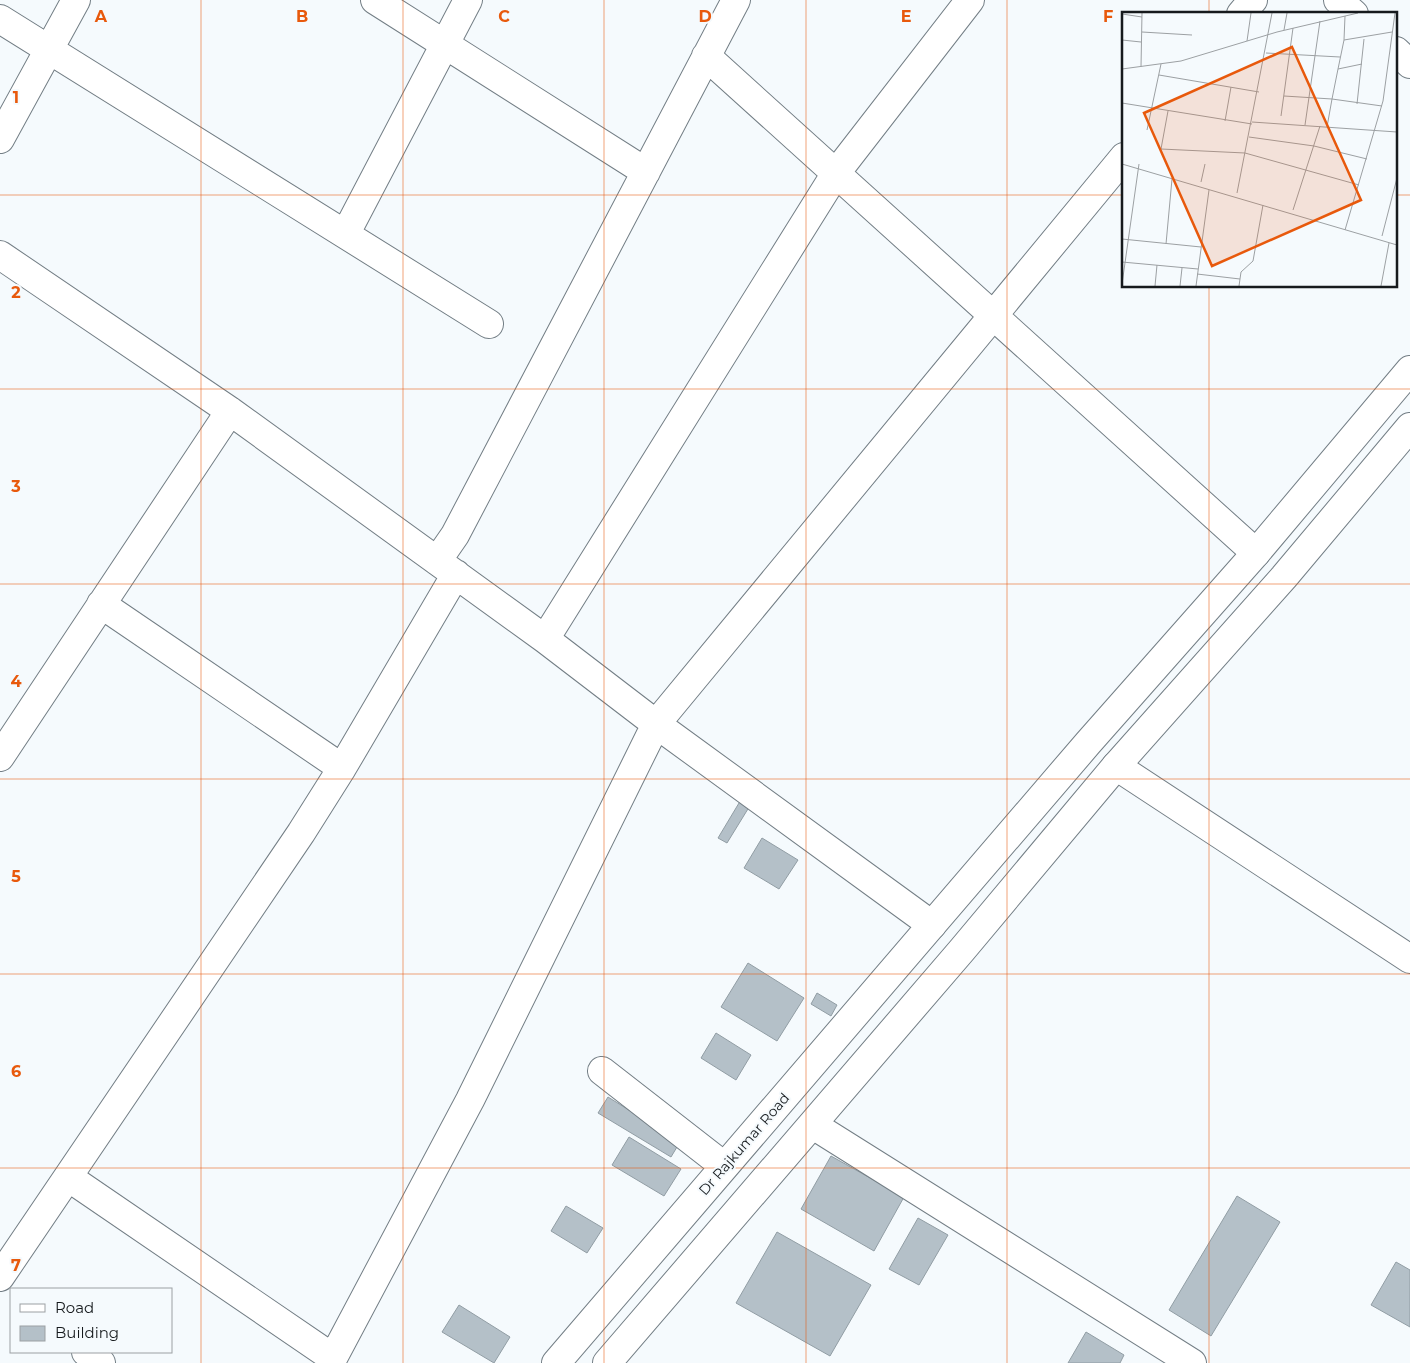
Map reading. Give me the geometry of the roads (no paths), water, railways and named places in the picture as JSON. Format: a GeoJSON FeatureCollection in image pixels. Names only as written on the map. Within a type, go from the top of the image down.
{"type":"FeatureCollection","features":[{"type":"Feature","properties":{"kind":"main road"},"geometry":{"type":"LineString","coordinates":[[0,139],[76,0]]}},
{"type":"Feature","properties":{"kind":"main road"},"geometry":{"type":"LineString","coordinates":[[375,0],[646,172]]}},
{"type":"Feature","properties":{"kind":"main road"},"geometry":{"type":"LineString","coordinates":[[346,233],[468,0]]}},
{"type":"Feature","properties":{"kind":"main road"},"geometry":{"type":"LineString","coordinates":[[545,640],[836,173],[970,0]]}},
{"type":"Feature","properties":{"kind":"main road"},"geometry":{"type":"LineString","coordinates":[[1243,12],[1252,0]]}},
{"type":"Feature","properties":{"kind":"main road"},"geometry":{"type":"LineString","coordinates":[[1338,0],[1352,12]]}},
{"type":"Feature","properties":{"kind":"main road"},"geometry":{"type":"LineString","coordinates":[[0,1277],[295,841],[342,768],[446,568],[455,535],[646,172],[733,1]]}},
{"type":"Feature","properties":{"kind":"main road"},"geometry":{"type":"LineString","coordinates":[[0,19],[490,324]]}},
{"type":"Feature","properties":{"kind":"main road"},"geometry":{"type":"LineString","coordinates":[[1398,53],[1410,64]]}},
{"type":"Feature","properties":{"kind":"main road"},"geometry":{"type":"LineString","coordinates":[[706,56],[1256,553]]}},
{"type":"Feature","properties":{"kind":"main road"},"geometry":{"type":"LineString","coordinates":[[68,1177],[334,1358],[470,1100],[656,724],[1122,159]]}},
{"type":"Feature","properties":{"kind":"main road"},"geometry":{"type":"LineString","coordinates":[[0,255],[230,411],[932,925]]}},
{"type":"Feature","properties":{"kind":"main road","name":"Dr Rajkumar Road"},"geometry":{"type":"LineString","coordinates":[[556,1363],[1088,743],[1256,553],[1410,370]]}},
{"type":"Feature","properties":{"kind":"main road"},"geometry":{"type":"LineString","coordinates":[[0,757],[230,411]]}},
{"type":"Feature","properties":{"kind":"main road"},"geometry":{"type":"LineString","coordinates":[[607,1363],[753,1192],[813,1125],[1116,766],[1284,577],[1410,427]]}},
{"type":"Feature","properties":{"kind":"main road"},"geometry":{"type":"LineString","coordinates":[[101,604],[342,768]]}},
{"type":"Feature","properties":{"kind":"main road"},"geometry":{"type":"LineString","coordinates":[[1116,766],[1410,959]]}},
{"type":"Feature","properties":{"kind":"main road"},"geometry":{"type":"LineString","coordinates":[[602,1071],[724,1166]]}},
{"type":"Feature","properties":{"kind":"main road"},"geometry":{"type":"LineString","coordinates":[[813,1125],[1192,1363]]}},
{"type":"Feature","properties":{"kind":"main road"},"geometry":{"type":"LineString","coordinates":[[0,1286],[10,1294]]}},
{"type":"Feature","properties":{"kind":"main road"},"geometry":{"type":"LineString","coordinates":[[87,1353],[101,1363]]}}]}
